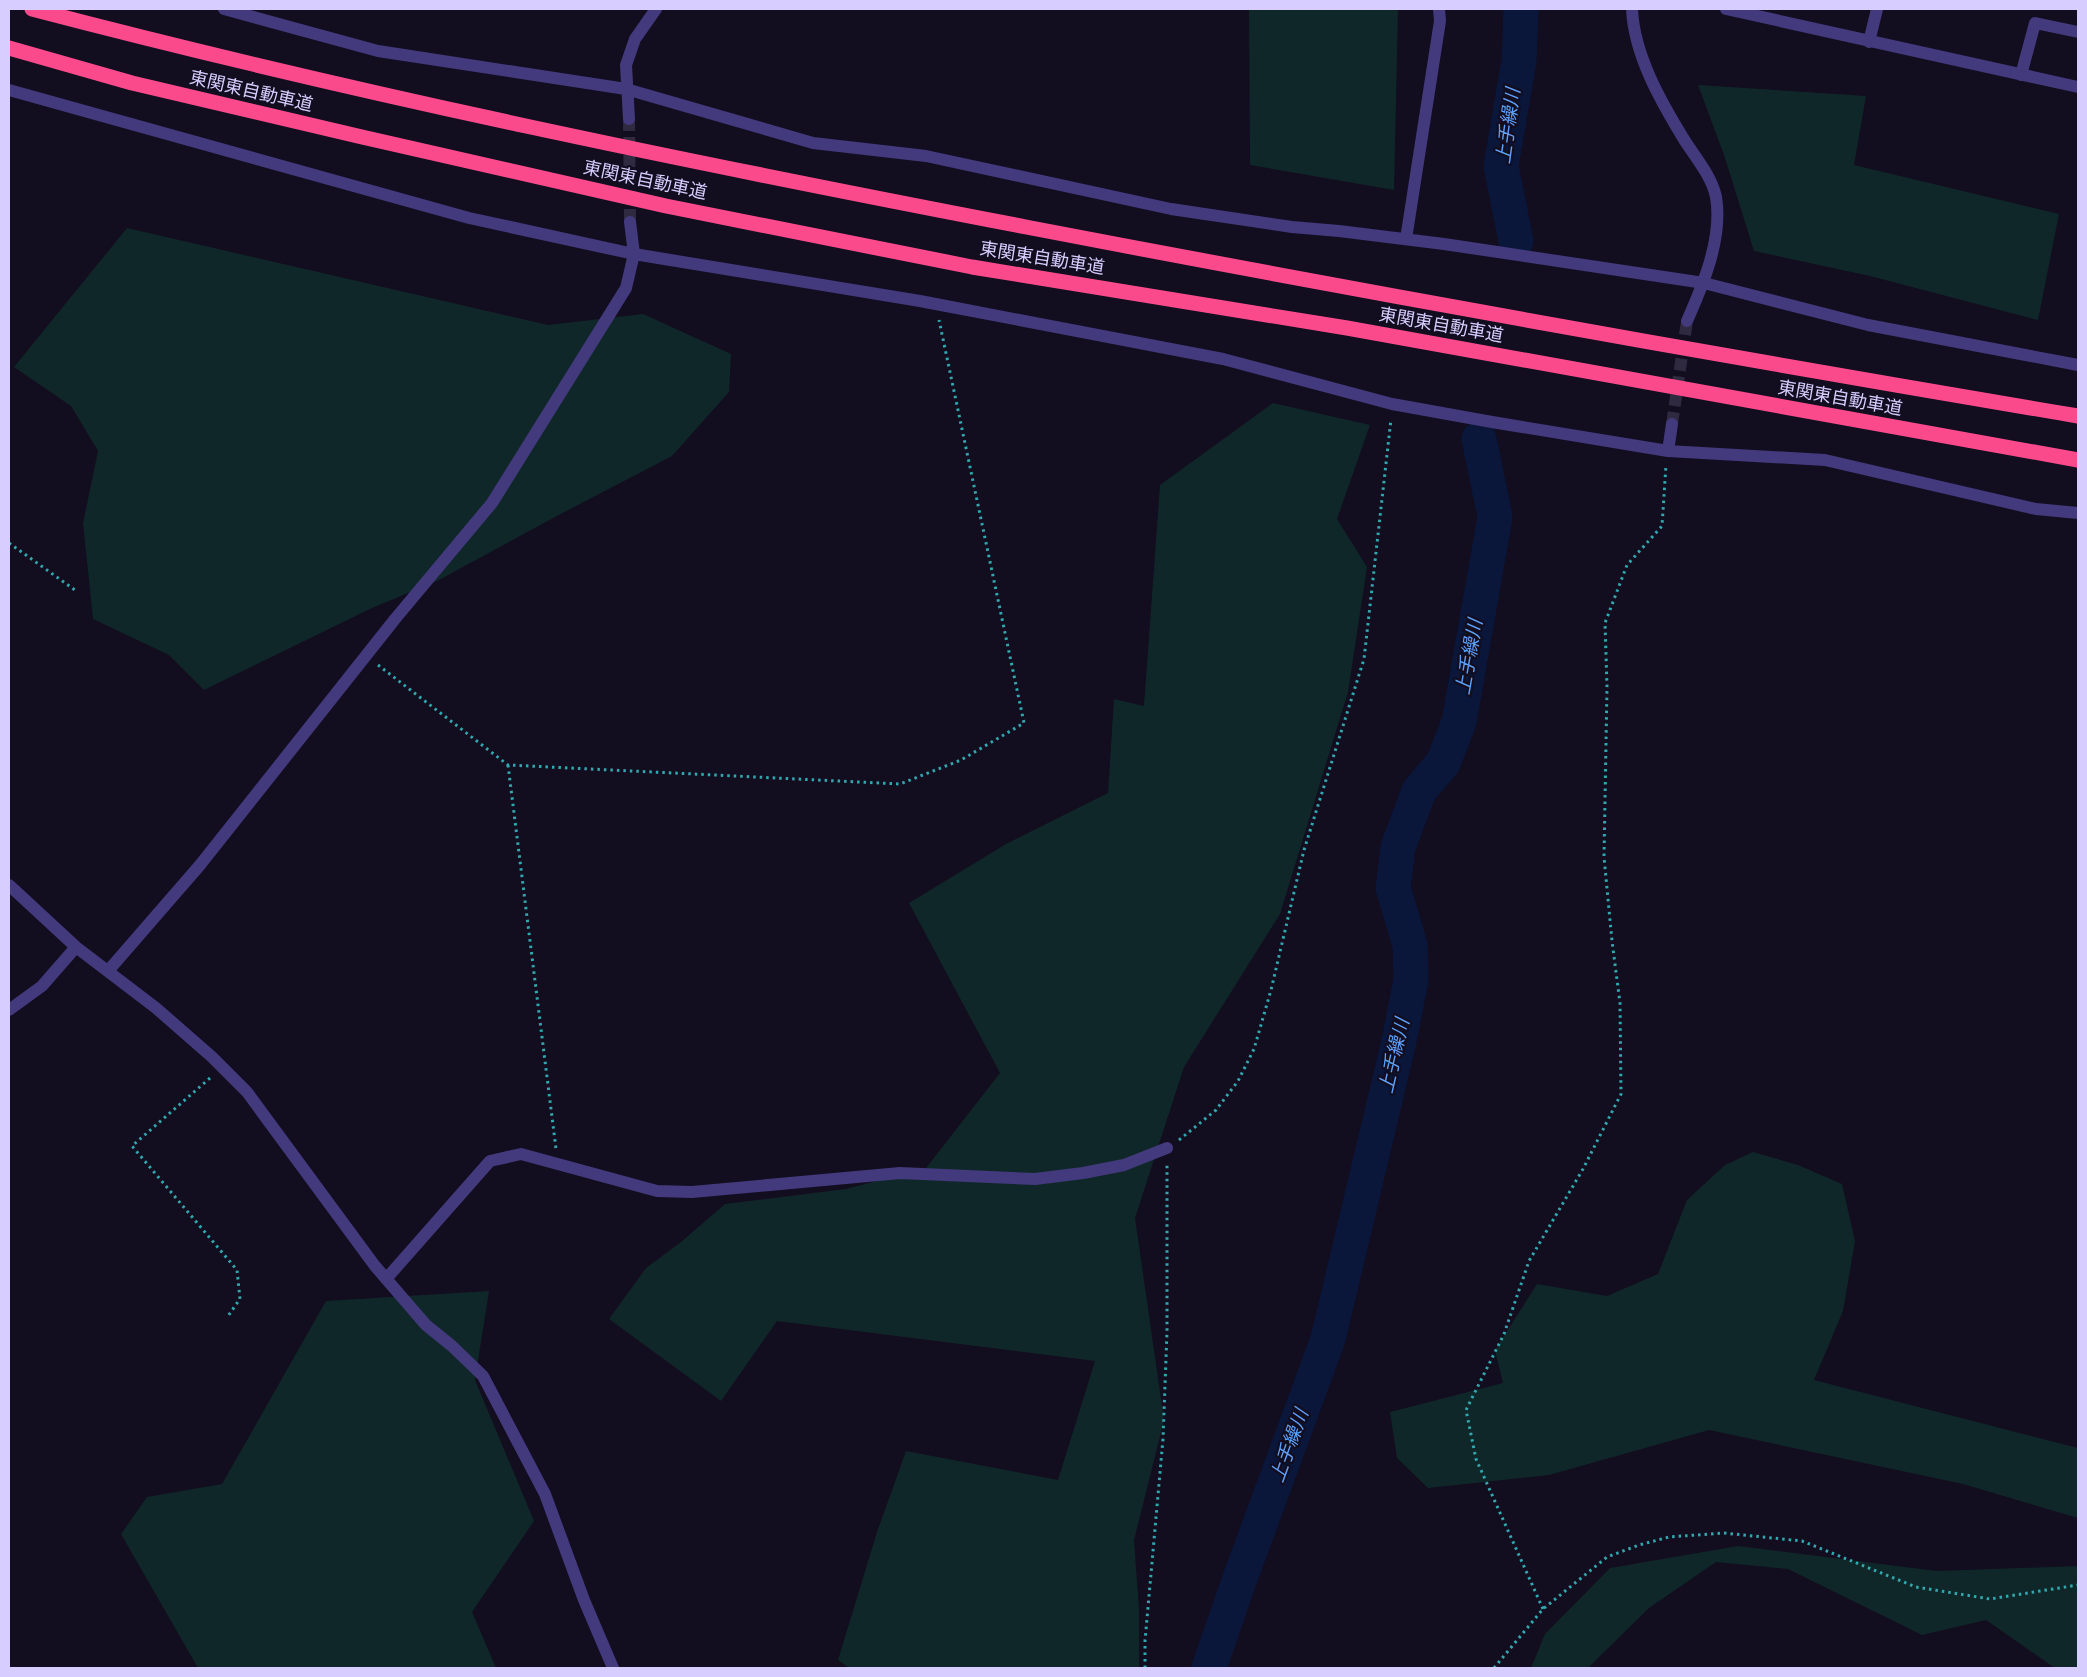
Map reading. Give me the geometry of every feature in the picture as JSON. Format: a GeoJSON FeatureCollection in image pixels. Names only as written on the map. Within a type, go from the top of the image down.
{"type":"FeatureCollection","features":[{"type":"Feature","properties":{"kind":"highway","name":"東関東自動車道"},"geometry":{"type":"LineString","coordinates":[[32,9],[367,92],[677,159],[1342,287],[1772,364],[2078,416]]}},
{"type":"Feature","properties":{"kind":"highway","name":"東関東自動車道"},"geometry":{"type":"LineString","coordinates":[[9,48],[132,83],[362,137],[666,206],[953,264],[1348,328],[2078,460]]}},
{"type":"Feature","properties":{"kind":"street"},"geometry":{"type":"LineString","coordinates":[[224,9],[378,51],[626,89],[813,142],[926,156],[1171,209],[1292,227],[1406,239],[1704,283],[1868,325],[2078,365]]}},
{"type":"Feature","properties":{"kind":"street"},"geometry":{"type":"LineString","coordinates":[[629,119],[626,65],[635,39],[656,9]]}},
{"type":"Feature","properties":{"kind":"street"},"geometry":{"type":"LineString","coordinates":[[1406,239],[1440,21],[1439,9]]}},
{"type":"Feature","properties":{"kind":"street"},"geometry":{"type":"LineString","coordinates":[[1632,9],[1632,22],[1645,62],[1668,113],[1712,183],[1716,198],[1717,217],[1704,283],[1687,321]]}},
{"type":"Feature","properties":{"kind":"street"},"geometry":{"type":"LineString","coordinates":[[1726,9],[2078,87]]}},
{"type":"Feature","properties":{"kind":"street"},"geometry":{"type":"LineString","coordinates":[[1869,42],[1877,9]]}},
{"type":"Feature","properties":{"kind":"street"},"geometry":{"type":"LineString","coordinates":[[2021,75],[2035,23],[2078,32]]}},
{"type":"Feature","properties":{"kind":"street"},"geometry":{"type":"LineString","coordinates":[[9,90],[469,218],[634,254],[935,304],[1223,359],[1392,404],[1668,451],[1825,460],[2036,509],[2078,513]]}},
{"type":"Feature","properties":{"kind":"street"},"geometry":{"type":"LineString","coordinates":[[108,971],[200,865],[366,656],[492,503],[626,288],[634,254],[630,222]]}},
{"type":"Feature","properties":{"kind":"street"},"geometry":{"type":"LineString","coordinates":[[1668,451],[1672,424]]}},
{"type":"Feature","properties":{"kind":"street"},"geometry":{"type":"LineString","coordinates":[[9,885],[76,947],[156,1008],[247,1092],[386,1279],[426,1325],[452,1346],[483,1376],[545,1494],[584,1600],[613,1668]]}},
{"type":"Feature","properties":{"kind":"street"},"geometry":{"type":"LineString","coordinates":[[9,1010],[42,986],[76,947]]}},
{"type":"Feature","properties":{"kind":"street"},"geometry":{"type":"LineString","coordinates":[[386,1279],[490,1161],[521,1154],[657,1191],[692,1192],[900,1173],[1035,1179],[1083,1173],[1124,1165],[1167,1148]]}},
{"type":"Feature","properties":{"kind":"path"},"geometry":{"type":"LineString","coordinates":[[366,656],[508,765],[900,784],[961,760],[1024,723],[935,304]]}},
{"type":"Feature","properties":{"kind":"path"},"geometry":{"type":"LineString","coordinates":[[1145,1668],[1144,1642],[1163,1439],[1167,1331],[1167,1148],[1202,1123],[1216,1110],[1238,1081],[1254,1049],[1271,990],[1304,850],[1364,659],[1392,404]]}},
{"type":"Feature","properties":{"kind":"path"},"geometry":{"type":"LineString","coordinates":[[1543,1609],[1476,1459],[1466,1410],[1504,1334],[1529,1261],[1583,1169],[1621,1094],[1620,1003],[1604,857],[1607,688],[1605,623],[1627,566],[1662,526],[1668,451]]}},
{"type":"Feature","properties":{"kind":"path"},"geometry":{"type":"LineString","coordinates":[[9,543],[75,590]]}},
{"type":"Feature","properties":{"kind":"path"},"geometry":{"type":"LineString","coordinates":[[508,765],[558,1164]]}},
{"type":"Feature","properties":{"kind":"path"},"geometry":{"type":"LineString","coordinates":[[222,1067],[132,1146],[236,1270],[240,1299],[228,1316]]}},
{"type":"Feature","properties":{"kind":"path"},"geometry":{"type":"LineString","coordinates":[[1494,1668],[1543,1609],[1607,1557],[1639,1545],[1669,1537],[1724,1533],[1802,1541],[1916,1587],[1990,1599],[2078,1585]]}},
{"type":"Feature","properties":{"kind":"green space"},"geometry":{"type":"Polygon","coordinates":[[[1249,9],[1398,9],[1394,190],[1250,165],[1249,9]]]}},
{"type":"Feature","properties":{"kind":"green space"},"geometry":{"type":"Polygon","coordinates":[[[1698,85],[1866,96],[1854,165],[2059,214],[2038,320],[1870,276],[1754,251],[1724,155],[1698,85]]]}},
{"type":"Feature","properties":{"kind":"green space"},"geometry":{"type":"Polygon","coordinates":[[[127,228],[548,325],[643,314],[731,354],[729,392],[672,456],[439,580],[372,608],[204,690],[169,655],[93,619],[83,523],[98,451],[71,406],[14,367],[127,228]]]}},
{"type":"Feature","properties":{"kind":"green space"},"geometry":{"type":"Polygon","coordinates":[[[1273,403],[1370,425],[1337,519],[1367,567],[1348,692],[1280,914],[1184,1067],[1135,1218],[1164,1420],[1134,1540],[1139,1609],[1139,1668],[849,1668],[838,1660],[877,1532],[906,1451],[1058,1480],[1095,1361],[777,1321],[721,1401],[609,1319],[646,1268],[681,1242],[725,1204],[846,1189],[926,1168],[1000,1073],[909,903],[1006,844],[1108,793],[1114,699],[1144,706],[1160,485],[1273,403]]]}},
{"type":"Feature","properties":{"kind":"green space"},"geometry":{"type":"Polygon","coordinates":[[[1753,1152],[1798,1165],[1842,1184],[1855,1241],[1843,1311],[1814,1380],[2078,1448],[2078,1518],[1963,1484],[1709,1430],[1549,1475],[1428,1488],[1397,1458],[1390,1412],[1503,1383],[1495,1350],[1537,1284],[1607,1296],[1658,1274],[1687,1200],[1725,1165],[1753,1152]]]}},
{"type":"Feature","properties":{"kind":"green space"},"geometry":{"type":"Polygon","coordinates":[[[489,1291],[475,1380],[534,1521],[472,1612],[496,1668],[198,1668],[121,1534],[147,1497],[222,1484],[326,1301],[489,1291]]]}},
{"type":"Feature","properties":{"kind":"green space"},"geometry":{"type":"Polygon","coordinates":[[[1738,1546],[1937,1571],[2078,1566],[2078,1668],[2055,1668],[1986,1620],[1922,1635],[1788,1569],[1716,1562],[1649,1608],[1588,1668],[1531,1668],[1545,1634],[1610,1568],[1738,1546]]]}},
{"type":"Feature","properties":{"kind":"waterway","name":"上手繰川"},"geometry":{"type":"LineString","coordinates":[[1516,241],[1501,166],[1519,61],[1521,9]]}},
{"type":"Feature","properties":{"kind":"waterway","name":"上手繰川"},"geometry":{"type":"LineString","coordinates":[[1209,1668],[1328,1339],[1399,1041],[1411,980],[1410,945],[1393,888],[1398,847],[1419,791],[1443,763],[1459,722],[1495,517],[1479,439]]}},
{"type":"Feature","properties":{"kind":"tunnel"},"geometry":{"type":"LineString","coordinates":[[629,119],[630,222]]}},
{"type":"Feature","properties":{"kind":"tunnel"},"geometry":{"type":"LineString","coordinates":[[1672,424],[1687,321]]}}]}
